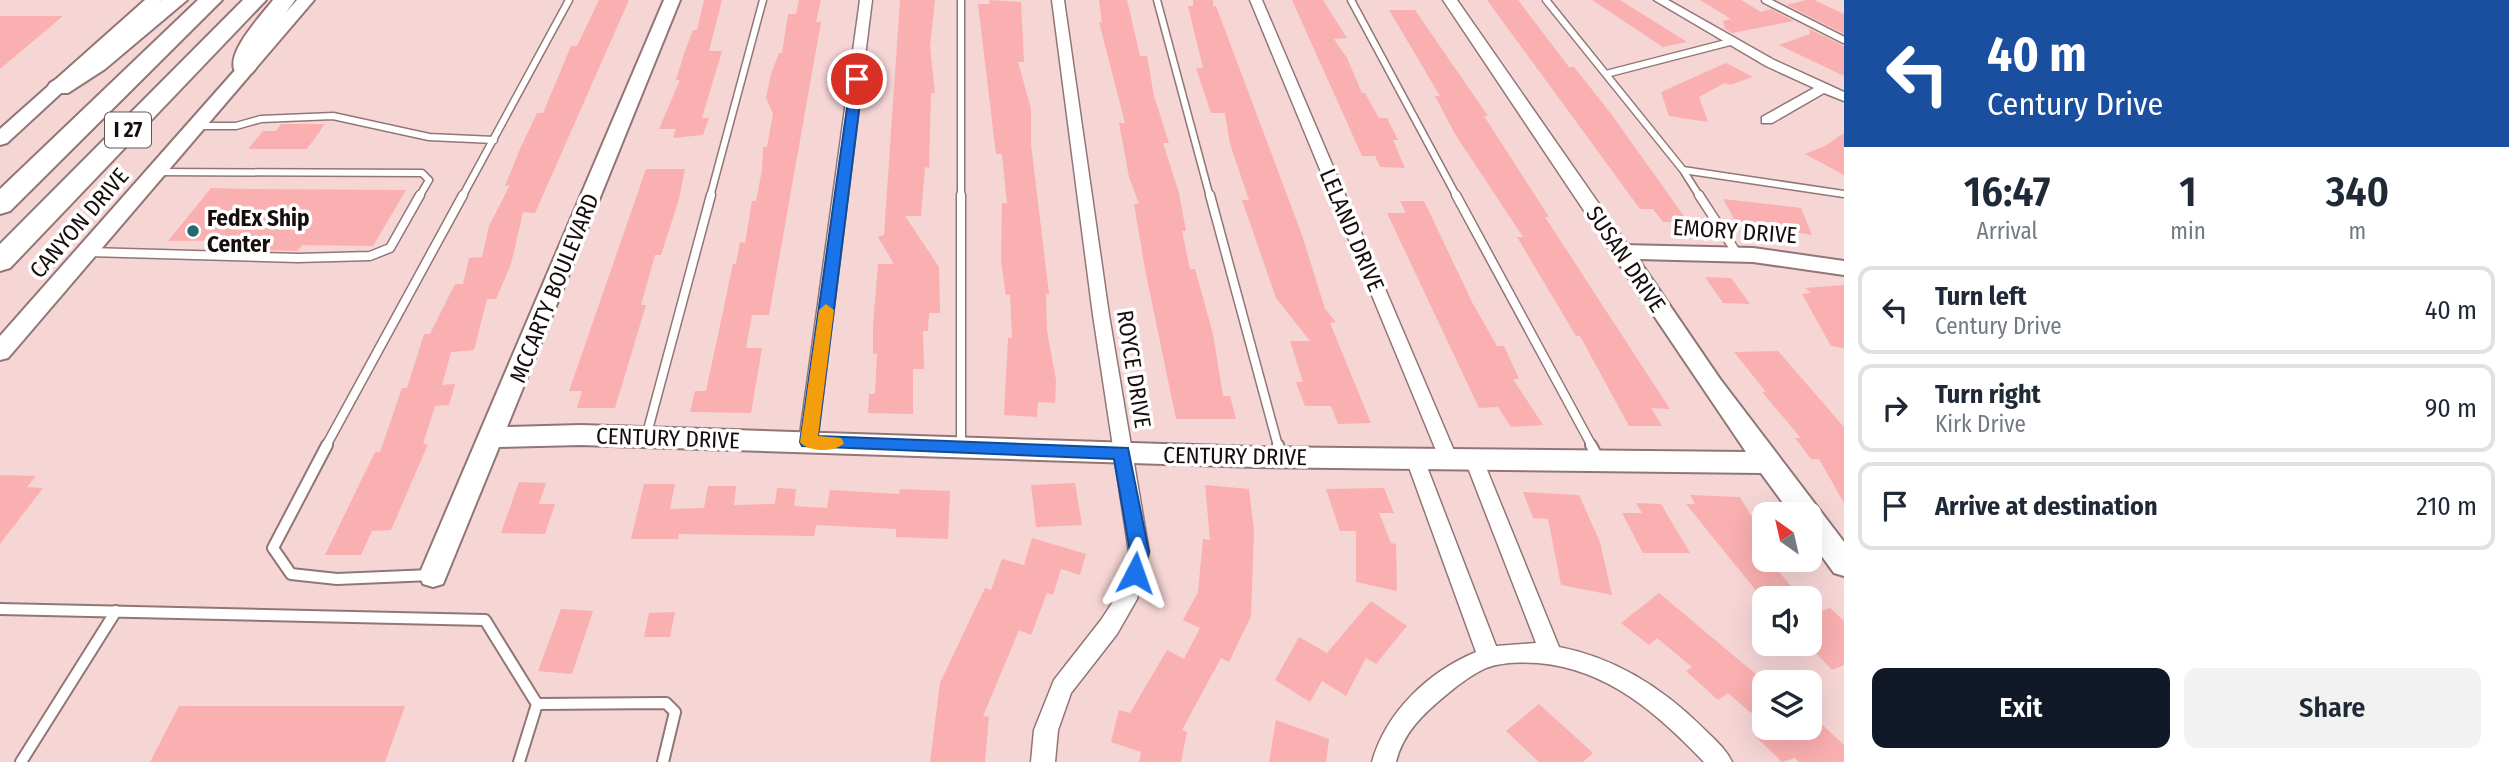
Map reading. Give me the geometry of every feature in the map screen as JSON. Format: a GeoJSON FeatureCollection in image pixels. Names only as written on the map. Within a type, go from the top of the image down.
{"type":"FeatureCollection","features":[{"type":"Feature","properties":{"kind":"highway"},"geometry":{"type":"LineString","coordinates":[[58,88],[97,64],[176,0]]}},
{"type":"Feature","properties":{"kind":"highway","name":"I 27"},"geometry":{"type":"LineString","coordinates":[[0,205],[211,0]]}},
{"type":"Feature","properties":{"kind":"highway","name":"I 27"},"geometry":{"type":"LineString","coordinates":[[0,261],[255,0]]}},
{"type":"Feature","properties":{"kind":"highway"},"geometry":{"type":"LineString","coordinates":[[244,68],[244,55],[284,0]]}},
{"type":"Feature","properties":{"kind":"main road"},"geometry":{"type":"LineString","coordinates":[[0,139],[154,0]]}},
{"type":"Feature","properties":{"kind":"main road","name":"CANYON DRIVE"},"geometry":{"type":"LineString","coordinates":[[0,352],[244,68],[306,0]]}},
{"type":"Feature","properties":{"kind":"main road","name":"MCCARTY BOULEVARD"},"geometry":{"type":"LineString","coordinates":[[433,575],[493,437],[672,0]]}},
{"type":"Feature","properties":{"kind":"main road","name":"EMORY DRIVE"},"geometry":{"type":"LineString","coordinates":[[1622,252],[1738,255],[1844,268]]}},
{"type":"Feature","properties":{"kind":"main road","name":"SUSAN DRIVE"},"geometry":{"type":"LineString","coordinates":[[1622,252],[1797,502]]}},
{"type":"Feature","properties":{"kind":"main road","name":"CENTURY DRIVE"},"geometry":{"type":"LineString","coordinates":[[493,437],[646,437],[1415,460],[1767,463]]}},
{"type":"Feature","properties":{"kind":"main road"},"geometry":{"type":"LineString","coordinates":[[1822,535],[1844,564]]}},
{"type":"Feature","properties":{"kind":"street"},"geometry":{"type":"LineString","coordinates":[[808,442],[866,0]]}},
{"type":"Feature","properties":{"kind":"street","name":"ROYCE DRIVE"},"geometry":{"type":"LineString","coordinates":[[1042,762],[1046,730],[1062,687],[1109,627],[1130,593],[1139,552],[1122,453],[1058,0]]}},
{"type":"Feature","properties":{"kind":"street","name":"LELAND DRIVE"},"geometry":{"type":"LineString","coordinates":[[1256,0],[1552,655]]}},
{"type":"Feature","properties":{"kind":"street","name":"SUSAN DRIVE"},"geometry":{"type":"LineString","coordinates":[[1450,0],[1622,252]]}},
{"type":"Feature","properties":{"kind":"street"},"geometry":{"type":"LineString","coordinates":[[1660,0],[1730,42],[1844,97]]}},
{"type":"Feature","properties":{"kind":"street"},"geometry":{"type":"LineString","coordinates":[[1767,120],[1823,88]]}},
{"type":"Feature","properties":{"kind":"street"},"geometry":{"type":"LineString","coordinates":[[1415,460],[1489,657]]}},
{"type":"Feature","properties":{"kind":"street"},"geometry":{"type":"LineString","coordinates":[[1384,762],[1387,748],[1407,713],[1461,669],[1489,657],[1519,652],[1552,655],[1596,667],[1641,690],[1679,721],[1720,762]]}},
{"type":"Feature","properties":{"kind":"lane"},"geometry":{"type":"LineString","coordinates":[[433,575],[337,579],[291,574],[273,548],[283,524],[495,140],[569,0]]}},
{"type":"Feature","properties":{"kind":"lane"},"geometry":{"type":"LineString","coordinates":[[646,437],[763,0]]}},
{"type":"Feature","properties":{"kind":"lane"},"geometry":{"type":"LineString","coordinates":[[961,0],[961,447]]}},
{"type":"Feature","properties":{"kind":"lane"},"geometry":{"type":"LineString","coordinates":[[1157,0],[1281,457]]}},
{"type":"Feature","properties":{"kind":"lane"},"geometry":{"type":"LineString","coordinates":[[1350,0],[1600,462]]}},
{"type":"Feature","properties":{"kind":"lane"},"geometry":{"type":"LineString","coordinates":[[1546,0],[1683,170],[1738,255]]}},
{"type":"Feature","properties":{"kind":"lane"},"geometry":{"type":"LineString","coordinates":[[1765,0],[1844,40]]}},
{"type":"Feature","properties":{"kind":"lane"},"geometry":{"type":"LineString","coordinates":[[1606,74],[1730,42]]}},
{"type":"Feature","properties":{"kind":"lane"},"geometry":{"type":"LineString","coordinates":[[195,126],[236,125],[261,118],[332,116],[429,137],[495,140]]}},
{"type":"Feature","properties":{"kind":"lane"},"geometry":{"type":"LineString","coordinates":[[87,252],[237,254],[258,258],[370,256],[390,248],[429,180],[422,173],[210,170],[155,172]]}},
{"type":"Feature","properties":{"kind":"lane"},"geometry":{"type":"LineString","coordinates":[[1683,170],[1844,194]]}},
{"type":"Feature","properties":{"kind":"lane"},"geometry":{"type":"LineString","coordinates":[[0,609],[485,620],[537,704],[519,762]]}},
{"type":"Feature","properties":{"kind":"lane"},"geometry":{"type":"LineString","coordinates":[[21,762],[116,611]]}},
{"type":"Feature","properties":{"kind":"lane"},"geometry":{"type":"LineString","coordinates":[[537,704],[666,703],[675,712],[663,762]]}},
{"type":"Feature","properties":{"kind":"building"},"geometry":{"type":"Polygon","coordinates":[[[599,0],[629,0],[535,213],[523,212],[511,264],[496,299],[487,299],[474,350],[451,352],[442,385],[455,384],[449,405],[435,406],[423,444],[428,444],[391,530],[372,531],[361,555],[325,555],[375,452],[380,452],[402,388],[407,388],[424,334],[430,334],[455,284],[463,284],[469,258],[482,257],[489,226],[510,185],[505,186],[520,149],[537,113],[543,113],[571,46],[577,46],[599,0]]]}},
{"type":"Feature","properties":{"kind":"building"},"geometry":{"type":"Polygon","coordinates":[[[704,0],[722,0],[709,51],[722,51],[702,118],[709,118],[703,135],[673,138],[676,129],[659,129],[680,80],[676,80],[693,30],[697,30],[704,0]]]}},
{"type":"Feature","properties":{"kind":"building"},"geometry":{"type":"Polygon","coordinates":[[[799,0],[821,0],[816,22],[821,22],[769,315],[752,315],[746,348],[762,348],[751,413],[690,412],[695,391],[706,391],[733,264],[736,264],[740,242],[745,243],[752,201],[756,201],[763,147],[767,147],[773,114],[766,98],[771,74],[779,53],[782,53],[788,14],[796,14],[799,0]]]}},
{"type":"Feature","properties":{"kind":"building"},"geometry":{"type":"Polygon","coordinates":[[[900,0],[935,0],[930,47],[935,93],[931,93],[929,168],[925,167],[921,216],[905,216],[939,267],[940,313],[929,313],[928,331],[923,331],[924,369],[913,369],[913,414],[868,413],[869,394],[875,394],[877,353],[873,354],[873,326],[878,264],[894,264],[878,237],[884,235],[900,0]]]}},
{"type":"Feature","properties":{"kind":"building"},"geometry":{"type":"Polygon","coordinates":[[[989,0],[1021,2],[1024,62],[1018,62],[1031,109],[1031,144],[1049,294],[1046,294],[1047,331],[1056,380],[1055,403],[1038,402],[1037,417],[1004,415],[1008,338],[1012,338],[1010,295],[1006,295],[1001,261],[1002,203],[1007,203],[1002,154],[996,154],[978,4],[990,4],[989,0]]]}},
{"type":"Feature","properties":{"kind":"building"},"geometry":{"type":"Polygon","coordinates":[[[1099,0],[1127,0],[1140,56],[1147,56],[1154,96],[1169,143],[1163,143],[1179,193],[1186,231],[1182,231],[1190,269],[1195,269],[1213,334],[1223,396],[1230,396],[1236,419],[1176,419],[1145,269],[1134,204],[1139,204],[1129,177],[1119,123],[1125,123],[1099,22],[1102,22],[1099,0]]]}},
{"type":"Feature","properties":{"kind":"building"},"geometry":{"type":"Polygon","coordinates":[[[1193,0],[1213,0],[1213,6],[1216,6],[1302,235],[1325,309],[1336,322],[1330,323],[1371,423],[1338,424],[1331,406],[1305,406],[1296,382],[1303,382],[1290,341],[1310,341],[1276,298],[1242,200],[1249,200],[1230,144],[1225,113],[1211,113],[1196,68],[1203,68],[1188,6],[1193,6],[1193,0]]]}},
{"type":"Feature","properties":{"kind":"building"},"geometry":{"type":"Polygon","coordinates":[[[1292,0],[1323,0],[1347,38],[1334,39],[1347,58],[1362,93],[1365,93],[1379,118],[1387,118],[1398,140],[1393,140],[1405,168],[1380,167],[1375,156],[1362,156],[1292,0]]]}},
{"type":"Feature","properties":{"kind":"building"},"geometry":{"type":"Polygon","coordinates":[[[1487,0],[1518,0],[1569,67],[1574,67],[1612,115],[1688,222],[1663,222],[1653,209],[1640,209],[1487,0]]]}},
{"type":"Feature","properties":{"kind":"building"},"geometry":{"type":"Polygon","coordinates":[[[1592,0],[1620,0],[1687,42],[1663,47],[1592,0]]]}},
{"type":"Feature","properties":{"kind":"building"},"geometry":{"type":"Polygon","coordinates":[[[1700,0],[1741,0],[1761,12],[1771,9],[1794,21],[1732,33],[1725,29],[1723,21],[1731,19],[1700,0]]]}},
{"type":"Feature","properties":{"kind":"building"},"geometry":{"type":"Polygon","coordinates":[[[1814,0],[1844,14],[1844,34],[1787,5],[1814,0]]]}},
{"type":"Feature","properties":{"kind":"building"},"geometry":{"type":"Polygon","coordinates":[[[1389,10],[1415,10],[1488,116],[1484,116],[1549,217],[1545,217],[1670,409],[1651,408],[1662,426],[1629,426],[1580,336],[1576,336],[1517,237],[1523,237],[1455,134],[1435,96],[1440,96],[1389,10]]]}},
{"type":"Feature","properties":{"kind":"building"},"geometry":{"type":"Polygon","coordinates":[[[0,16],[63,16],[0,69],[0,16]]]}},
{"type":"Feature","properties":{"kind":"building"},"geometry":{"type":"Polygon","coordinates":[[[1809,29],[1844,46],[1844,76],[1779,45],[1810,34],[1809,29]]]}},
{"type":"Feature","properties":{"kind":"building"},"geometry":{"type":"Polygon","coordinates":[[[1726,63],[1753,77],[1730,85],[1725,83],[1699,97],[1708,122],[1669,116],[1661,92],[1726,63]]]}},
{"type":"Feature","properties":{"kind":"building"},"geometry":{"type":"Polygon","coordinates":[[[281,124],[325,124],[307,149],[248,149],[263,131],[276,131],[281,124]]]}},
{"type":"Feature","properties":{"kind":"building"},"geometry":{"type":"Polygon","coordinates":[[[1844,133],[1844,175],[1805,154],[1825,146],[1844,133]]]}},
{"type":"Feature","properties":{"kind":"building"},"geometry":{"type":"Polygon","coordinates":[[[646,169],[685,169],[679,199],[661,255],[655,255],[641,305],[646,305],[615,408],[577,408],[582,391],[569,391],[646,169]]]}},
{"type":"Feature","properties":{"kind":"building"},"geometry":{"type":"Polygon","coordinates":[[[211,188],[406,190],[373,246],[302,245],[297,251],[263,250],[270,240],[168,241],[211,188]]]}},
{"type":"Feature","properties":{"kind":"building"},"geometry":{"type":"Polygon","coordinates":[[[1723,199],[1801,208],[1812,235],[1788,231],[1787,226],[1736,222],[1723,199]]]}},
{"type":"Feature","properties":{"kind":"building"},"geometry":{"type":"Polygon","coordinates":[[[1400,201],[1424,201],[1473,304],[1497,346],[1504,346],[1519,379],[1513,379],[1543,425],[1511,427],[1498,407],[1479,408],[1387,213],[1406,213],[1400,201]]]}},
{"type":"Feature","properties":{"kind":"building"},"geometry":{"type":"Polygon","coordinates":[[[1705,277],[1731,278],[1750,304],[1723,303],[1705,277]]]}},
{"type":"Feature","properties":{"kind":"building"},"geometry":{"type":"Polygon","coordinates":[[[1844,285],[1844,348],[1831,346],[1802,294],[1811,293],[1805,288],[1844,285]]]}},
{"type":"Feature","properties":{"kind":"building"},"geometry":{"type":"Polygon","coordinates":[[[1778,351],[1844,427],[1844,503],[1819,459],[1811,459],[1795,438],[1801,438],[1762,392],[1766,392],[1734,352],[1778,351]]]}},
{"type":"Feature","properties":{"kind":"building"},"geometry":{"type":"Polygon","coordinates":[[[0,475],[36,476],[27,487],[43,488],[0,544],[0,475]]]}},
{"type":"Feature","properties":{"kind":"building"},"geometry":{"type":"Polygon","coordinates":[[[519,482],[546,483],[539,504],[555,504],[545,534],[501,533],[519,482]]]}},
{"type":"Feature","properties":{"kind":"building"},"geometry":{"type":"Polygon","coordinates":[[[1075,483],[1082,525],[1036,527],[1031,485],[1075,483]]]}},
{"type":"Feature","properties":{"kind":"building"},"geometry":{"type":"Polygon","coordinates":[[[644,484],[675,484],[670,509],[704,508],[708,486],[736,486],[734,505],[775,504],[777,488],[796,489],[794,506],[827,508],[830,490],[899,494],[900,489],[950,491],[948,539],[896,537],[896,529],[816,525],[814,536],[679,534],[678,539],[631,539],[644,484]]]}},
{"type":"Feature","properties":{"kind":"building"},"geometry":{"type":"Polygon","coordinates":[[[1205,485],[1249,489],[1254,531],[1251,616],[1229,662],[1221,658],[1182,730],[1187,732],[1181,762],[1139,762],[1141,752],[1111,742],[1119,710],[1130,713],[1167,650],[1184,659],[1200,628],[1183,620],[1198,592],[1203,539],[1210,540],[1205,485]]]}},
{"type":"Feature","properties":{"kind":"building"},"geometry":{"type":"Polygon","coordinates":[[[1384,488],[1394,513],[1379,513],[1391,543],[1396,544],[1397,591],[1356,582],[1356,531],[1340,531],[1326,489],[1384,488]]]}},
{"type":"Feature","properties":{"kind":"building"},"geometry":{"type":"Polygon","coordinates":[[[1523,492],[1579,495],[1600,542],[1612,595],[1561,585],[1548,519],[1533,518],[1523,492]]]}},
{"type":"Feature","properties":{"kind":"building"},"geometry":{"type":"Polygon","coordinates":[[[1690,495],[1740,497],[1752,517],[1752,572],[1779,572],[1791,586],[1752,586],[1686,504],[1695,504],[1690,495]]]}},
{"type":"Feature","properties":{"kind":"building"},"geometry":{"type":"Polygon","coordinates":[[[1636,503],[1661,504],[1690,553],[1643,553],[1622,513],[1642,513],[1636,503]]]}},
{"type":"Feature","properties":{"kind":"building"},"geometry":{"type":"Polygon","coordinates":[[[1032,538],[1086,554],[1080,575],[1061,569],[1053,595],[1047,593],[1031,635],[1019,630],[983,716],[989,717],[985,762],[930,762],[940,683],[985,588],[991,590],[1002,559],[1024,565],[1032,538]]]}},
{"type":"Feature","properties":{"kind":"building"},"geometry":{"type":"Polygon","coordinates":[[[1659,593],[1752,671],[1752,712],[1728,693],[1718,700],[1686,671],[1692,667],[1657,638],[1649,645],[1621,623],[1659,593]]]}},
{"type":"Feature","properties":{"kind":"building"},"geometry":{"type":"Polygon","coordinates":[[[1371,601],[1407,626],[1376,664],[1366,658],[1346,696],[1322,681],[1310,702],[1275,680],[1299,637],[1327,653],[1371,601]]]}},
{"type":"Feature","properties":{"kind":"building"},"geometry":{"type":"Polygon","coordinates":[[[1830,608],[1844,621],[1844,665],[1832,670],[1819,656],[1822,656],[1822,611],[1830,608]]]}},
{"type":"Feature","properties":{"kind":"building"},"geometry":{"type":"Polygon","coordinates":[[[561,609],[593,611],[572,674],[538,671],[561,609]]]}},
{"type":"Feature","properties":{"kind":"building"},"geometry":{"type":"Polygon","coordinates":[[[675,612],[670,637],[644,637],[649,613],[675,612]]]}},
{"type":"Feature","properties":{"kind":"building"},"geometry":{"type":"Polygon","coordinates":[[[1539,704],[1593,753],[1583,762],[1539,762],[1506,731],[1539,704]]]}},
{"type":"Feature","properties":{"kind":"building"},"geometry":{"type":"Polygon","coordinates":[[[179,706],[405,706],[385,762],[150,762],[179,706]]]}},
{"type":"Feature","properties":{"kind":"building"},"geometry":{"type":"Polygon","coordinates":[[[1276,720],[1329,739],[1326,762],[1269,762],[1276,720]]]}},
{"type":"Feature","properties":{"kind":"building"},"geometry":{"type":"Polygon","coordinates":[[[1822,724],[1844,745],[1844,762],[1799,762],[1795,758],[1782,762],[1759,740],[1822,740],[1822,724]]]}},
{"type":"Feature","properties":{"kind":"slow traffic"},"geometry":{"type":"LineString","coordinates":[[826,310],[808,442],[835,443]]}},
{"type":"Feature","properties":{"kind":"place","name":"FedEx Ship Center"},"geometry":{"type":"Point","coordinates":[193,231]}},
{"type":"Feature","properties":{"kind":"route"},"geometry":{"type":"LineString","coordinates":[[857,79],[808,442],[1122,453],[1139,552],[1135,573]]}}]}
